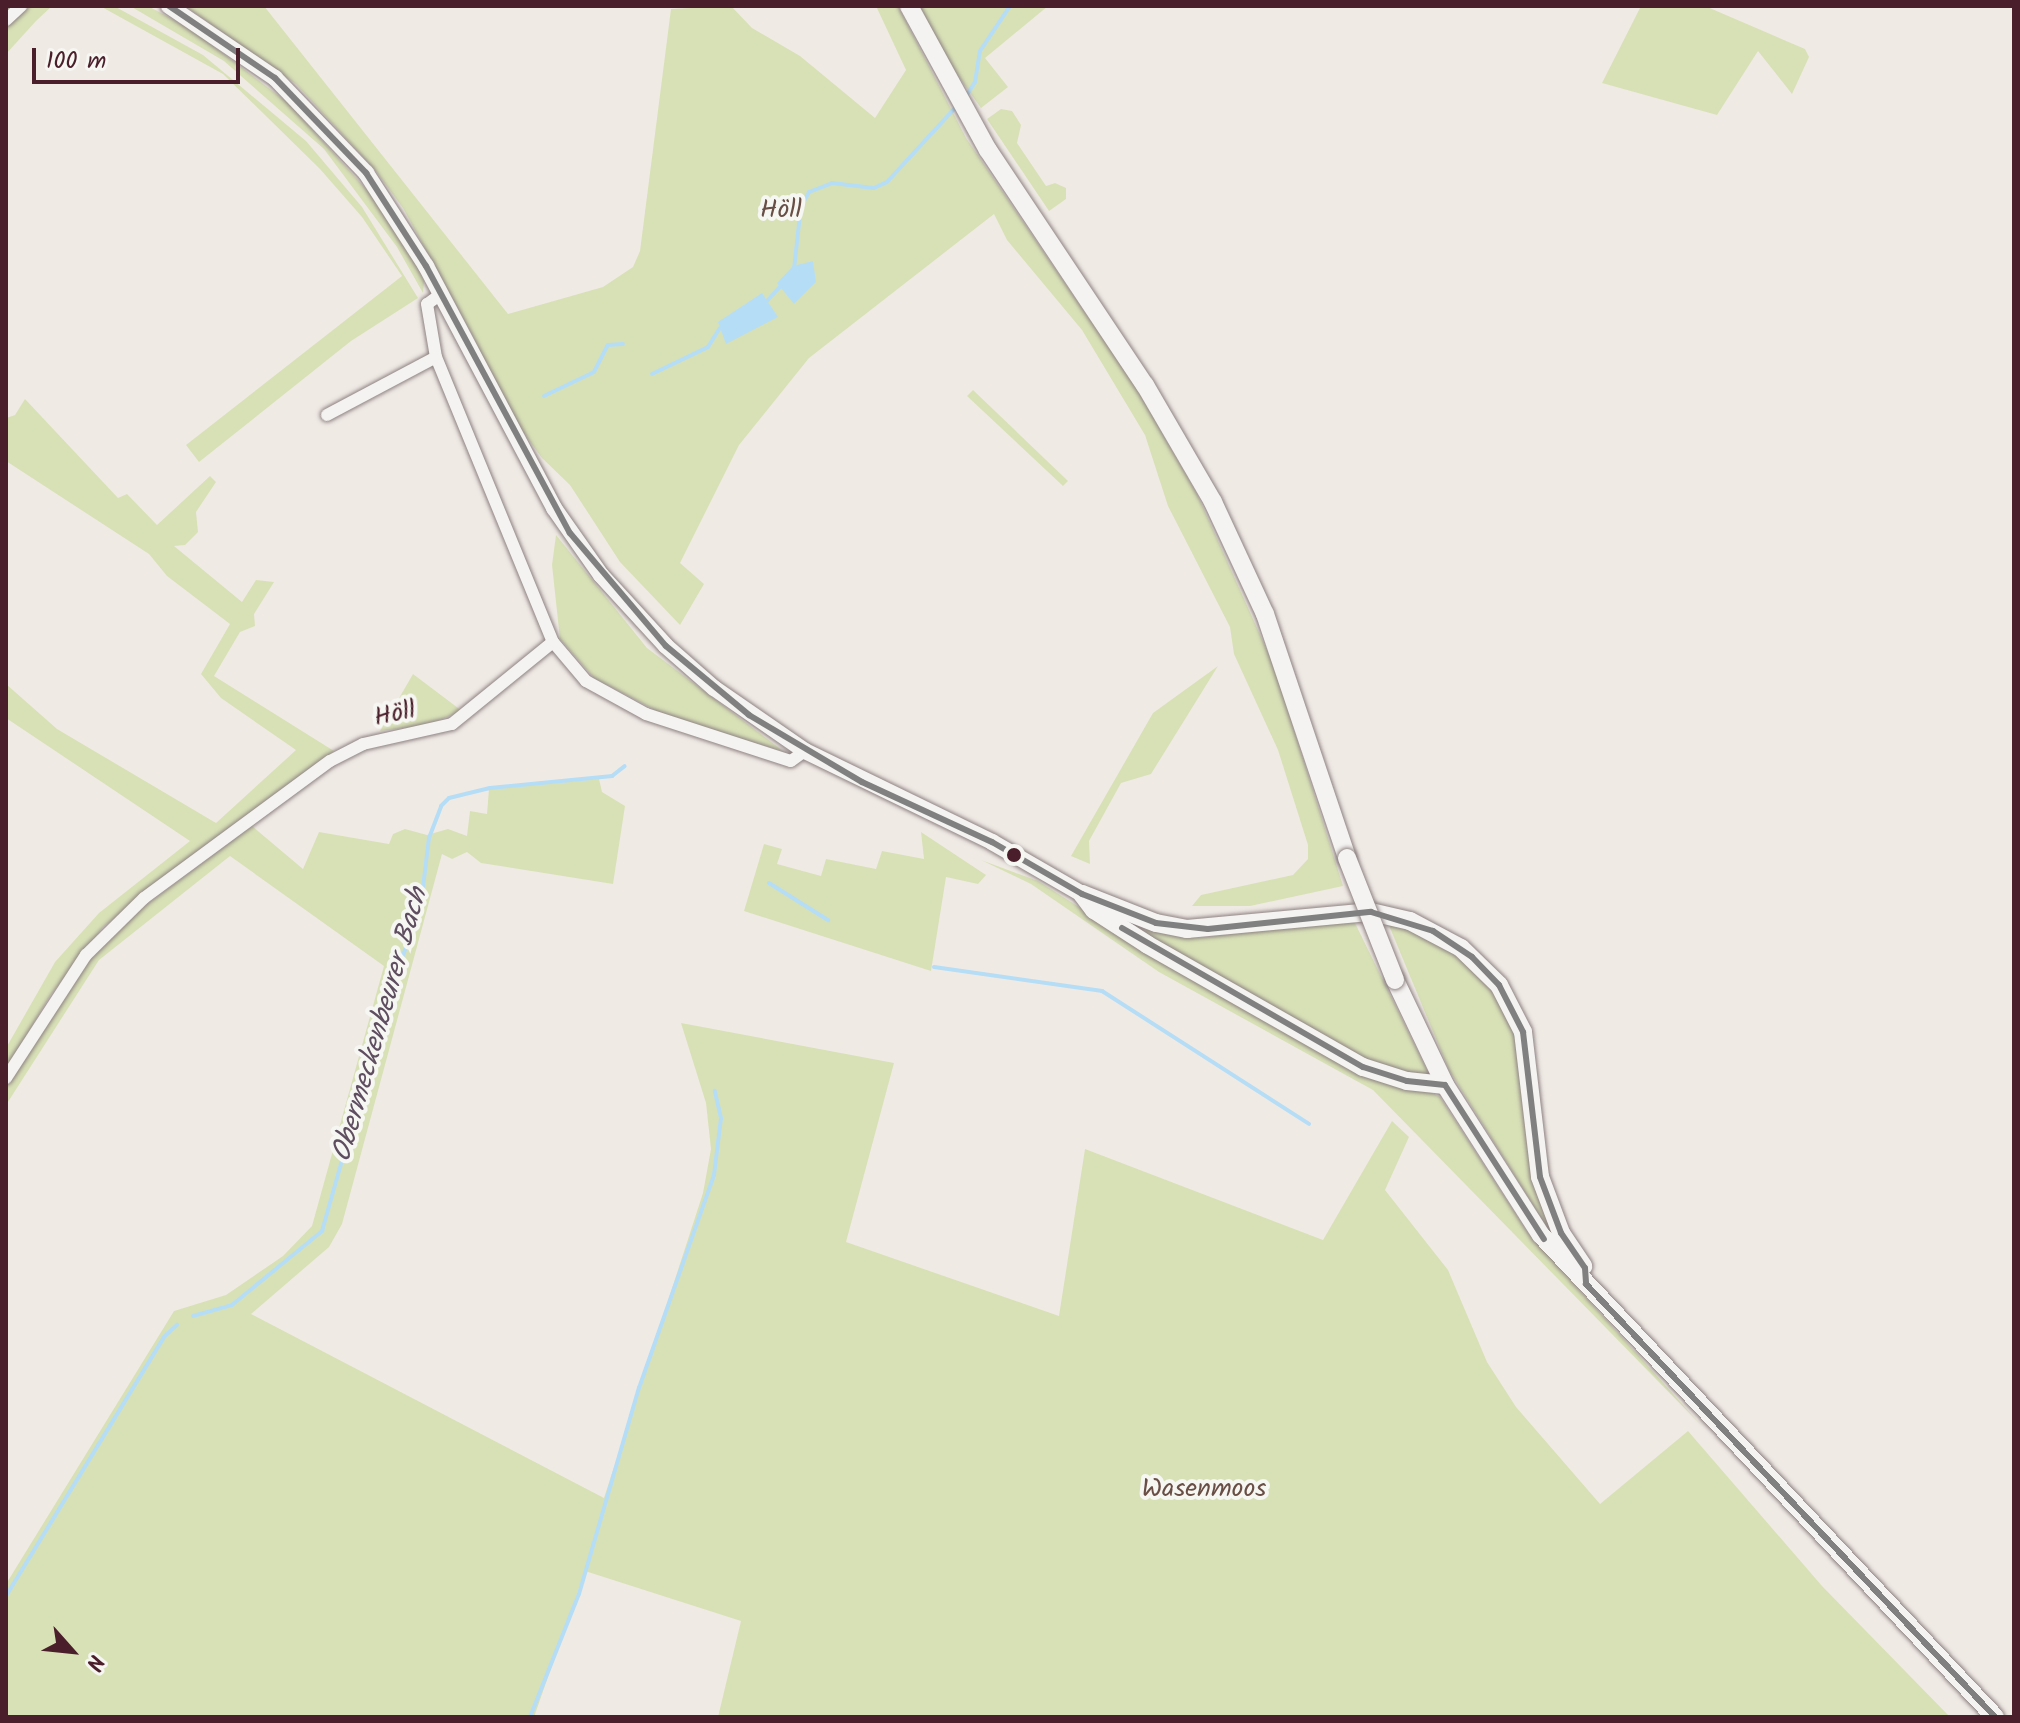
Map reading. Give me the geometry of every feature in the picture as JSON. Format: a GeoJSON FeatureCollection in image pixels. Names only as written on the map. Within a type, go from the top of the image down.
{"type":"FeatureCollection","features":[{"type":"Feature","properties":{"kind":"main road"},"geometry":{"type":"LineString","coordinates":[[169,6],[251,59],[329,130],[389,204],[441,294],[536,478],[601,575],[666,646],[737,706],[805,751],[1002,847],[1082,894],[1143,919],[1187,929],[1371,912],[1410,921],[1461,948],[1499,985],[1523,1032],[1540,1177],[1561,1233],[1585,1268],[1586,1284]]}},
{"type":"Feature","properties":{"kind":"main road"},"geometry":{"type":"LineString","coordinates":[[909,6],[988,150],[1145,385],[1213,502],[1265,614],[1347,858],[1395,980],[1445,1085],[1509,1191],[1586,1284],[1995,1717]]}},
{"type":"Feature","properties":{"kind":"main road"},"geometry":{"type":"LineString","coordinates":[[1082,894],[1094,910],[1148,945],[1363,1067],[1407,1081],[1445,1085]]}},
{"type":"Feature","properties":{"kind":"street"},"geometry":{"type":"LineString","coordinates":[[6,20],[21,6]]}},
{"type":"Feature","properties":{"kind":"street"},"geometry":{"type":"LineString","coordinates":[[441,294],[427,304],[436,357],[553,642],[586,681],[646,714],[791,761],[805,751]]}},
{"type":"Feature","properties":{"kind":"street"},"geometry":{"type":"LineString","coordinates":[[327,415],[436,357]]}},
{"type":"Feature","properties":{"kind":"street","name":"Höll"},"geometry":{"type":"LineString","coordinates":[[6,1078],[54,998],[101,937],[144,898],[347,751],[464,717],[553,642]]}},
{"type":"Feature","properties":{"kind":"green space"},"geometry":{"type":"Polygon","coordinates":[[[52,6],[36,21],[6,54],[6,7],[52,6]]]}},
{"type":"Feature","properties":{"kind":"green space"},"geometry":{"type":"Polygon","coordinates":[[[100,6],[114,6],[203,55],[306,141],[362,207],[418,298],[351,341],[199,462],[186,445],[402,276],[362,217],[320,169],[223,74],[100,6]]]}},
{"type":"Feature","properties":{"kind":"green space"},"geometry":{"type":"Polygon","coordinates":[[[130,6],[148,6],[192,30],[287,102],[377,201],[424,281],[423,293],[397,247],[324,149],[224,61],[130,6]]]}},
{"type":"Feature","properties":{"kind":"green space","name":"Höll"},"geometry":{"type":"Polygon","coordinates":[[[185,6],[264,6],[508,314],[603,287],[633,267],[640,251],[671,9],[731,6],[752,28],[800,56],[875,118],[906,70],[876,6],[898,6],[966,138],[1135,386],[1197,494],[1274,666],[1343,886],[1250,906],[1192,906],[1201,895],[1293,875],[1308,859],[1308,845],[1278,750],[1234,654],[1230,627],[1168,506],[1145,435],[1082,330],[1007,240],[994,214],[809,358],[739,445],[680,563],[704,584],[680,625],[620,562],[570,485],[542,458],[509,413],[474,338],[403,208],[375,170],[296,84],[185,6]]]}},
{"type":"Feature","properties":{"kind":"green space"},"geometry":{"type":"Polygon","coordinates":[[[920,6],[1048,6],[985,58],[1008,87],[981,108],[944,56],[920,6]]]}},
{"type":"Feature","properties":{"kind":"green space"},"geometry":{"type":"Polygon","coordinates":[[[1641,6],[1705,6],[1805,49],[1809,57],[1792,94],[1758,51],[1717,115],[1602,83],[1641,6]]]}},
{"type":"Feature","properties":{"kind":"green space"},"geometry":{"type":"Polygon","coordinates":[[[1001,109],[1012,111],[1021,125],[1017,143],[1046,186],[1055,183],[1066,188],[1066,199],[1049,211],[987,119],[1001,109]]]}},
{"type":"Feature","properties":{"kind":"green space"},"geometry":{"type":"Polygon","coordinates":[[[973,390],[1068,481],[1063,486],[967,396],[973,390]]]}},
{"type":"Feature","properties":{"kind":"green space"},"geometry":{"type":"Polygon","coordinates":[[[25,399],[118,498],[127,494],[157,525],[210,476],[216,482],[196,512],[198,532],[185,545],[174,546],[242,602],[256,580],[274,582],[254,614],[255,626],[240,632],[214,676],[334,751],[103,927],[50,996],[6,1069],[6,1048],[55,962],[99,913],[190,841],[6,718],[6,684],[57,729],[216,823],[296,750],[221,698],[201,674],[230,624],[167,576],[149,554],[6,461],[6,418],[15,415],[25,399]]]}},
{"type":"Feature","properties":{"kind":"green space"},"geometry":{"type":"Polygon","coordinates":[[[556,535],[647,648],[783,751],[672,719],[594,678],[560,639],[552,565],[556,535]]]}},
{"type":"Feature","properties":{"kind":"green space"},"geometry":{"type":"Polygon","coordinates":[[[1218,666],[1151,774],[1121,783],[1089,841],[1090,864],[1071,856],[1153,713],[1218,666]]]}},
{"type":"Feature","properties":{"kind":"green space"},"geometry":{"type":"Polygon","coordinates":[[[413,674],[462,711],[427,725],[380,731],[413,674]]]}},
{"type":"Feature","properties":{"kind":"green space","name":"Wasenmoos"},"geometry":{"type":"Polygon","coordinates":[[[599,779],[602,792],[625,806],[613,884],[481,863],[467,852],[452,859],[442,854],[342,1224],[329,1247],[251,1314],[604,1498],[703,1193],[711,1149],[706,1103],[681,1023],[894,1063],[846,1242],[1059,1316],[1085,1149],[1323,1240],[1392,1121],[1409,1137],[1385,1190],[1448,1270],[1487,1362],[1516,1407],[1600,1504],[1688,1431],[1822,1586],[1950,1717],[718,1717],[741,1621],[585,1571],[534,1717],[6,1717],[6,1584],[174,1311],[226,1295],[283,1256],[312,1226],[384,966],[230,856],[99,960],[6,1105],[6,1088],[50,1015],[95,950],[134,914],[252,826],[303,869],[319,832],[389,844],[393,834],[405,829],[427,835],[448,829],[467,836],[470,811],[487,814],[489,789],[599,779]]]}},
{"type":"Feature","properties":{"kind":"green space"},"geometry":{"type":"Polygon","coordinates":[[[921,832],[986,875],[978,884],[946,877],[931,971],[744,911],[764,844],[782,849],[777,864],[821,876],[826,859],[876,869],[882,851],[924,859],[921,832]]]}},
{"type":"Feature","properties":{"kind":"green space"},"geometry":{"type":"Polygon","coordinates":[[[981,860],[1038,881],[1170,965],[1440,1097],[1528,1233],[1701,1425],[1373,1090],[1159,972],[1031,884],[981,860]]]}},
{"type":"Feature","properties":{"kind":"green space"},"geometry":{"type":"Polygon","coordinates":[[[1353,919],[1431,1078],[1378,1068],[1144,933],[1147,929],[1200,938],[1353,919]]]}},
{"type":"Feature","properties":{"kind":"green space"},"geometry":{"type":"Polygon","coordinates":[[[1388,923],[1415,930],[1456,952],[1496,994],[1519,1041],[1552,1227],[1548,1229],[1449,1070],[1388,923]]]}},
{"type":"Feature","properties":{"kind":"water"},"geometry":{"type":"Polygon","coordinates":[[[813,261],[816,282],[794,304],[777,283],[793,266],[813,261]]]}},
{"type":"Feature","properties":{"kind":"water"},"geometry":{"type":"Polygon","coordinates":[[[762,293],[778,317],[726,344],[718,322],[762,293]]]}},
{"type":"Feature","properties":{"kind":"waterway","name":"Obermeckenbeurer Bach"},"geometry":{"type":"LineString","coordinates":[[965,98],[975,82],[980,51],[1010,6]]}},
{"type":"Feature","properties":{"kind":"waterway","name":"Obermeckenbeurer Bach"},"geometry":{"type":"LineString","coordinates":[[794,269],[801,206],[809,192],[832,183],[874,188],[887,182],[956,107]]}},
{"type":"Feature","properties":{"kind":"waterway","name":"Obermeckenbeurer Bach"},"geometry":{"type":"LineString","coordinates":[[766,302],[782,285]]}},
{"type":"Feature","properties":{"kind":"waterway","name":"Obermeckenbeurer Bach"},"geometry":{"type":"LineString","coordinates":[[652,374],[708,347],[720,328]]}},
{"type":"Feature","properties":{"kind":"waterway","name":"Obermeckenbeurer Bach"},"geometry":{"type":"LineString","coordinates":[[544,396],[594,372],[608,345],[623,344]]}},
{"type":"Feature","properties":{"kind":"waterway","name":"Obermeckenbeurer Bach"},"geometry":{"type":"LineString","coordinates":[[193,1316],[232,1305],[322,1231],[392,983],[420,912],[429,838],[441,806],[449,798],[490,788],[612,776],[625,766]]}},
{"type":"Feature","properties":{"kind":"waterway"},"geometry":{"type":"LineString","coordinates":[[769,883],[828,920]]}},
{"type":"Feature","properties":{"kind":"waterway"},"geometry":{"type":"LineString","coordinates":[[934,967],[1102,991],[1309,1124]]}},
{"type":"Feature","properties":{"kind":"waterway"},"geometry":{"type":"LineString","coordinates":[[530,1717],[579,1594],[639,1388],[714,1175],[721,1118],[715,1091]]}},
{"type":"Feature","properties":{"kind":"waterway","name":"Obermeckenbeurer Bach"},"geometry":{"type":"LineString","coordinates":[[6,1596],[164,1337],[177,1325]]}},
{"type":"Feature","properties":{"kind":"transit line"},"geometry":{"type":"LineString","coordinates":[[169,6],[275,78],[366,173],[426,266],[570,533],[666,646],[749,715],[862,782],[992,842],[1082,894],[1156,923],[1208,929],[1371,912],[1433,931],[1472,957],[1499,985],[1523,1032],[1540,1177],[1561,1233],[1585,1268],[1586,1284],[1995,1717]]}},
{"type":"Feature","properties":{"kind":"transit line"},"geometry":{"type":"LineString","coordinates":[[1122,928],[1363,1067],[1407,1081],[1445,1085]]}},
{"type":"Feature","properties":{"kind":"transit line"},"geometry":{"type":"LineString","coordinates":[[1445,1085],[1544,1239]]}}]}
